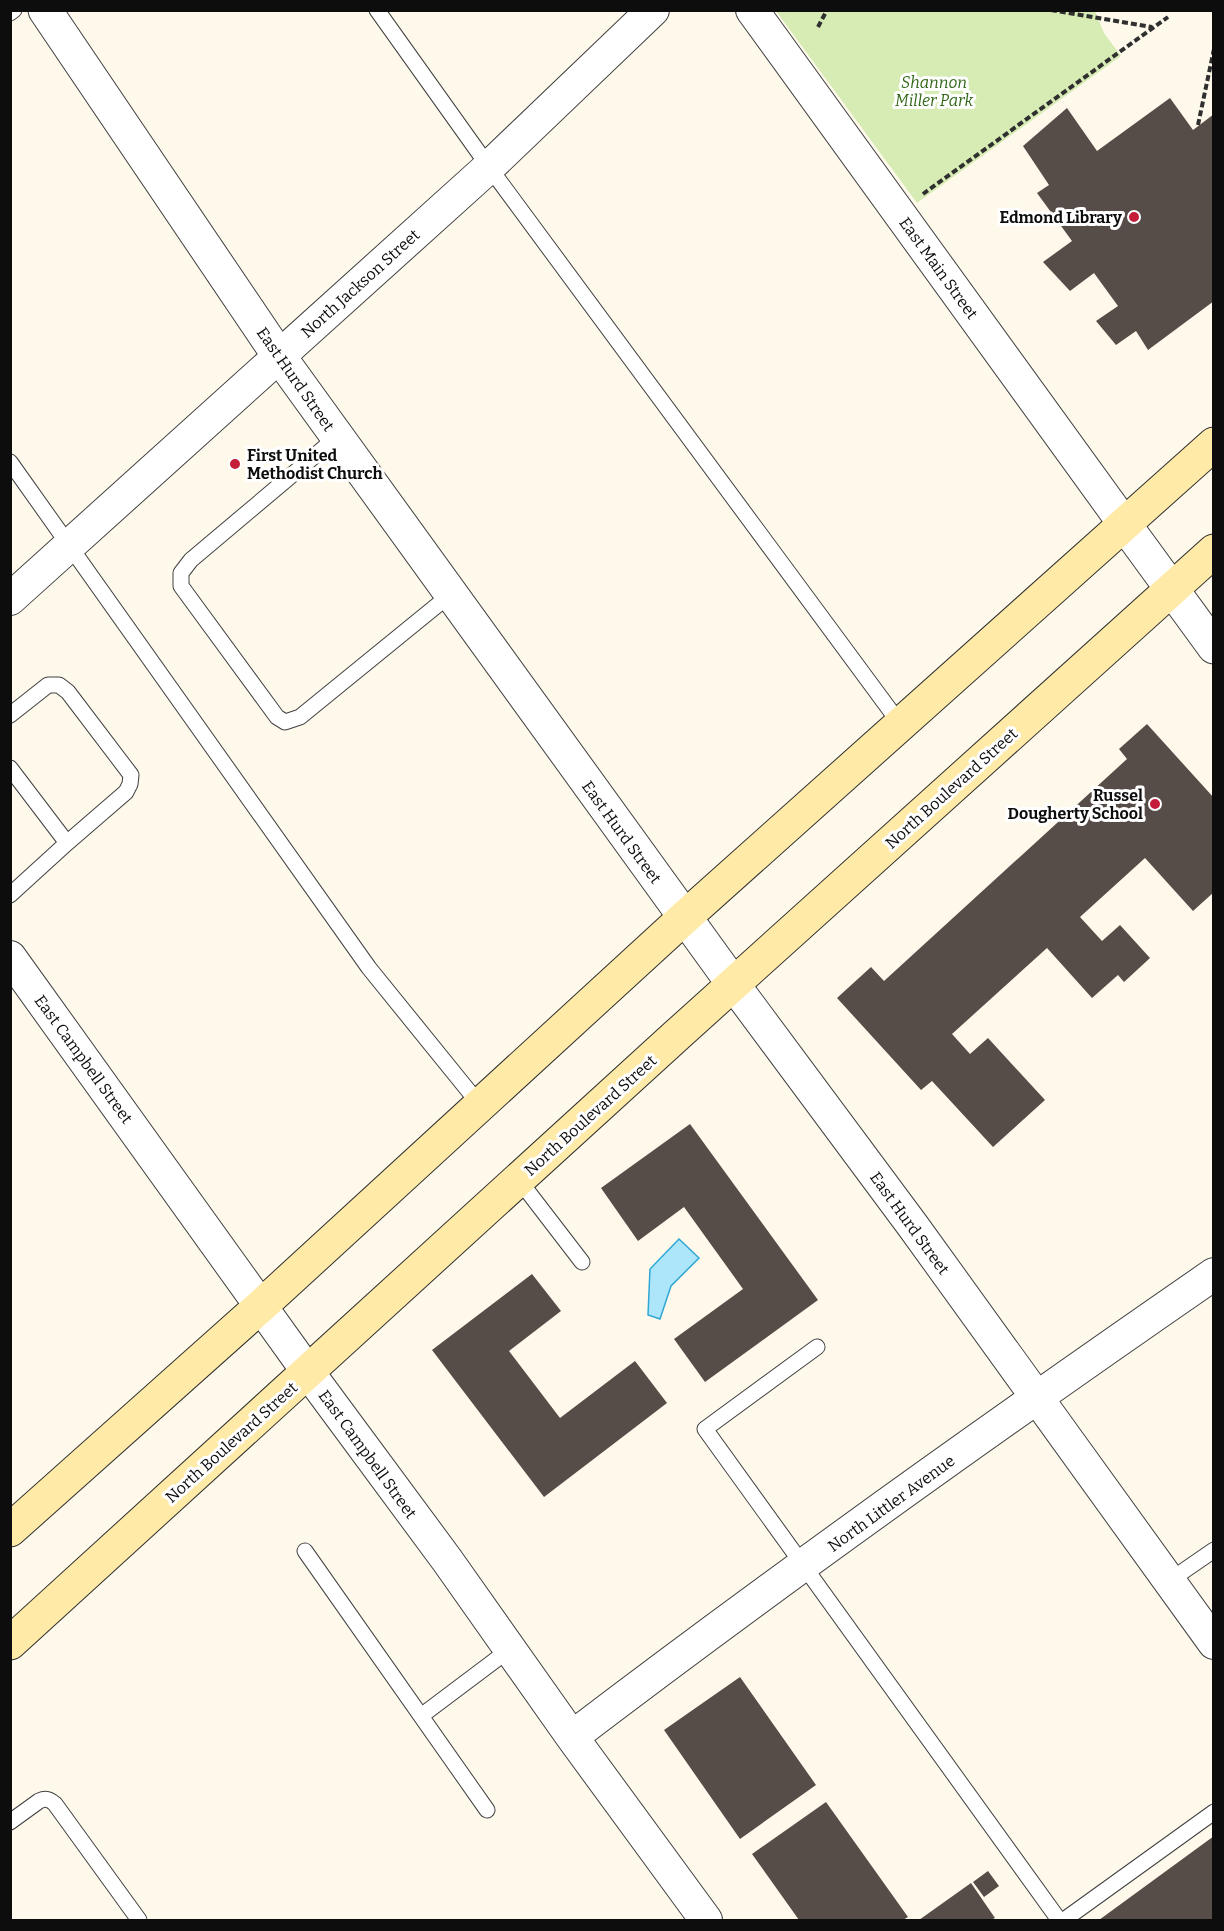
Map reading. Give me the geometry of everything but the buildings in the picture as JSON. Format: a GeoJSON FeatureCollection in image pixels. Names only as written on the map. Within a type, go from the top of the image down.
{"type":"FeatureCollection","features":[{"type":"Feature","properties":{"kind":"main road"},"geometry":{"type":"LineString","coordinates":[[10,1530],[261,1306],[684,918],[1214,444]]}},
{"type":"Feature","properties":{"kind":"main road","name":"North Boulevard Street"},"geometry":{"type":"LineString","coordinates":[[10,1642],[1214,551]]}},
{"type":"Feature","properties":{"kind":"street","name":"East Hurd Street"},"geometry":{"type":"LineString","coordinates":[[45,10],[279,356],[337,437],[684,918],[913,1226],[1214,1642]]}},
{"type":"Feature","properties":{"kind":"street","name":"North Jackson Street"},"geometry":{"type":"LineString","coordinates":[[10,599],[489,167],[653,10]]}},
{"type":"Feature","properties":{"kind":"street","name":"East Main Street"},"geometry":{"type":"LineString","coordinates":[[753,10],[1125,525]]}},
{"type":"Feature","properties":{"kind":"street"},"geometry":{"type":"LineString","coordinates":[[1125,525],[1214,647]]}},
{"type":"Feature","properties":{"kind":"street","name":"East Campbell Street"},"geometry":{"type":"LineString","coordinates":[[10,957],[706,1920]]}},
{"type":"Feature","properties":{"kind":"street","name":"North Littler Avenue"},"geometry":{"type":"LineString","coordinates":[[572,1737],[1037,1397],[1214,1274]]}},
{"type":"Feature","properties":{"kind":"lane"},"geometry":{"type":"LineString","coordinates":[[10,13],[14,10]]}},
{"type":"Feature","properties":{"kind":"lane"},"geometry":{"type":"LineString","coordinates":[[377,10],[489,167],[902,725]]}},
{"type":"Feature","properties":{"kind":"lane"},"geometry":{"type":"LineString","coordinates":[[337,437],[190,560],[181,573],[181,586],[277,717],[285,722],[300,717],[451,594]]}},
{"type":"Feature","properties":{"kind":"lane"},"geometry":{"type":"LineString","coordinates":[[10,462],[369,968],[480,1105]]}},
{"type":"Feature","properties":{"kind":"lane"},"geometry":{"type":"LineString","coordinates":[[10,715],[48,685],[59,686],[68,692],[131,775],[126,792],[10,895]]}},
{"type":"Feature","properties":{"kind":"lane"},"geometry":{"type":"LineString","coordinates":[[10,768],[67,843]]}},
{"type":"Feature","properties":{"kind":"lane"},"geometry":{"type":"LineString","coordinates":[[519,1180],[582,1262]]}},
{"type":"Feature","properties":{"kind":"lane"},"geometry":{"type":"LineString","coordinates":[[817,1347],[705,1429],[1059,1920]]}},
{"type":"Feature","properties":{"kind":"lane"},"geometry":{"type":"LineString","coordinates":[[1169,1581],[1214,1550]]}},
{"type":"Feature","properties":{"kind":"lane"},"geometry":{"type":"LineString","coordinates":[[305,1551],[487,1810]]}},
{"type":"Feature","properties":{"kind":"lane"},"geometry":{"type":"LineString","coordinates":[[421,1716],[510,1649]]}},
{"type":"Feature","properties":{"kind":"lane"},"geometry":{"type":"LineString","coordinates":[[10,1822],[39,1801],[50,1799],[140,1920]]}},
{"type":"Feature","properties":{"kind":"lane"},"geometry":{"type":"LineString","coordinates":[[1064,1920],[1214,1812]]}},
{"type":"Feature","properties":{"kind":"path"},"geometry":{"type":"LineString","coordinates":[[818,27],[827,10]]}},
{"type":"Feature","properties":{"kind":"path"},"geometry":{"type":"LineString","coordinates":[[1051,10],[1153,28]]}},
{"type":"Feature","properties":{"kind":"path"},"geometry":{"type":"LineString","coordinates":[[899,213],[1168,17]]}},
{"type":"Feature","properties":{"kind":"path"},"geometry":{"type":"LineString","coordinates":[[1198,125],[1214,49]]}},
{"type":"Feature","properties":{"kind":"green space","name":"Shannon Miller Park"},"geometry":{"type":"Polygon","coordinates":[[[776,11],[1095,11],[1104,33],[1121,56],[917,203],[776,11]]]}},
{"type":"Feature","properties":{"kind":"water"},"geometry":{"type":"Polygon","coordinates":[[[679,1239],[699,1258],[671,1286],[660,1319],[648,1315],[650,1269],[679,1239]]]}},
{"type":"Feature","properties":{"kind":"place","name":"Edmond Library"},"geometry":{"type":"Point","coordinates":[1134,217]}},
{"type":"Feature","properties":{"kind":"place","name":"First United Methodist Church"},"geometry":{"type":"Point","coordinates":[235,464]}},
{"type":"Feature","properties":{"kind":"place","name":"Russel Dougherty School"},"geometry":{"type":"Point","coordinates":[1155,804]}}]}
